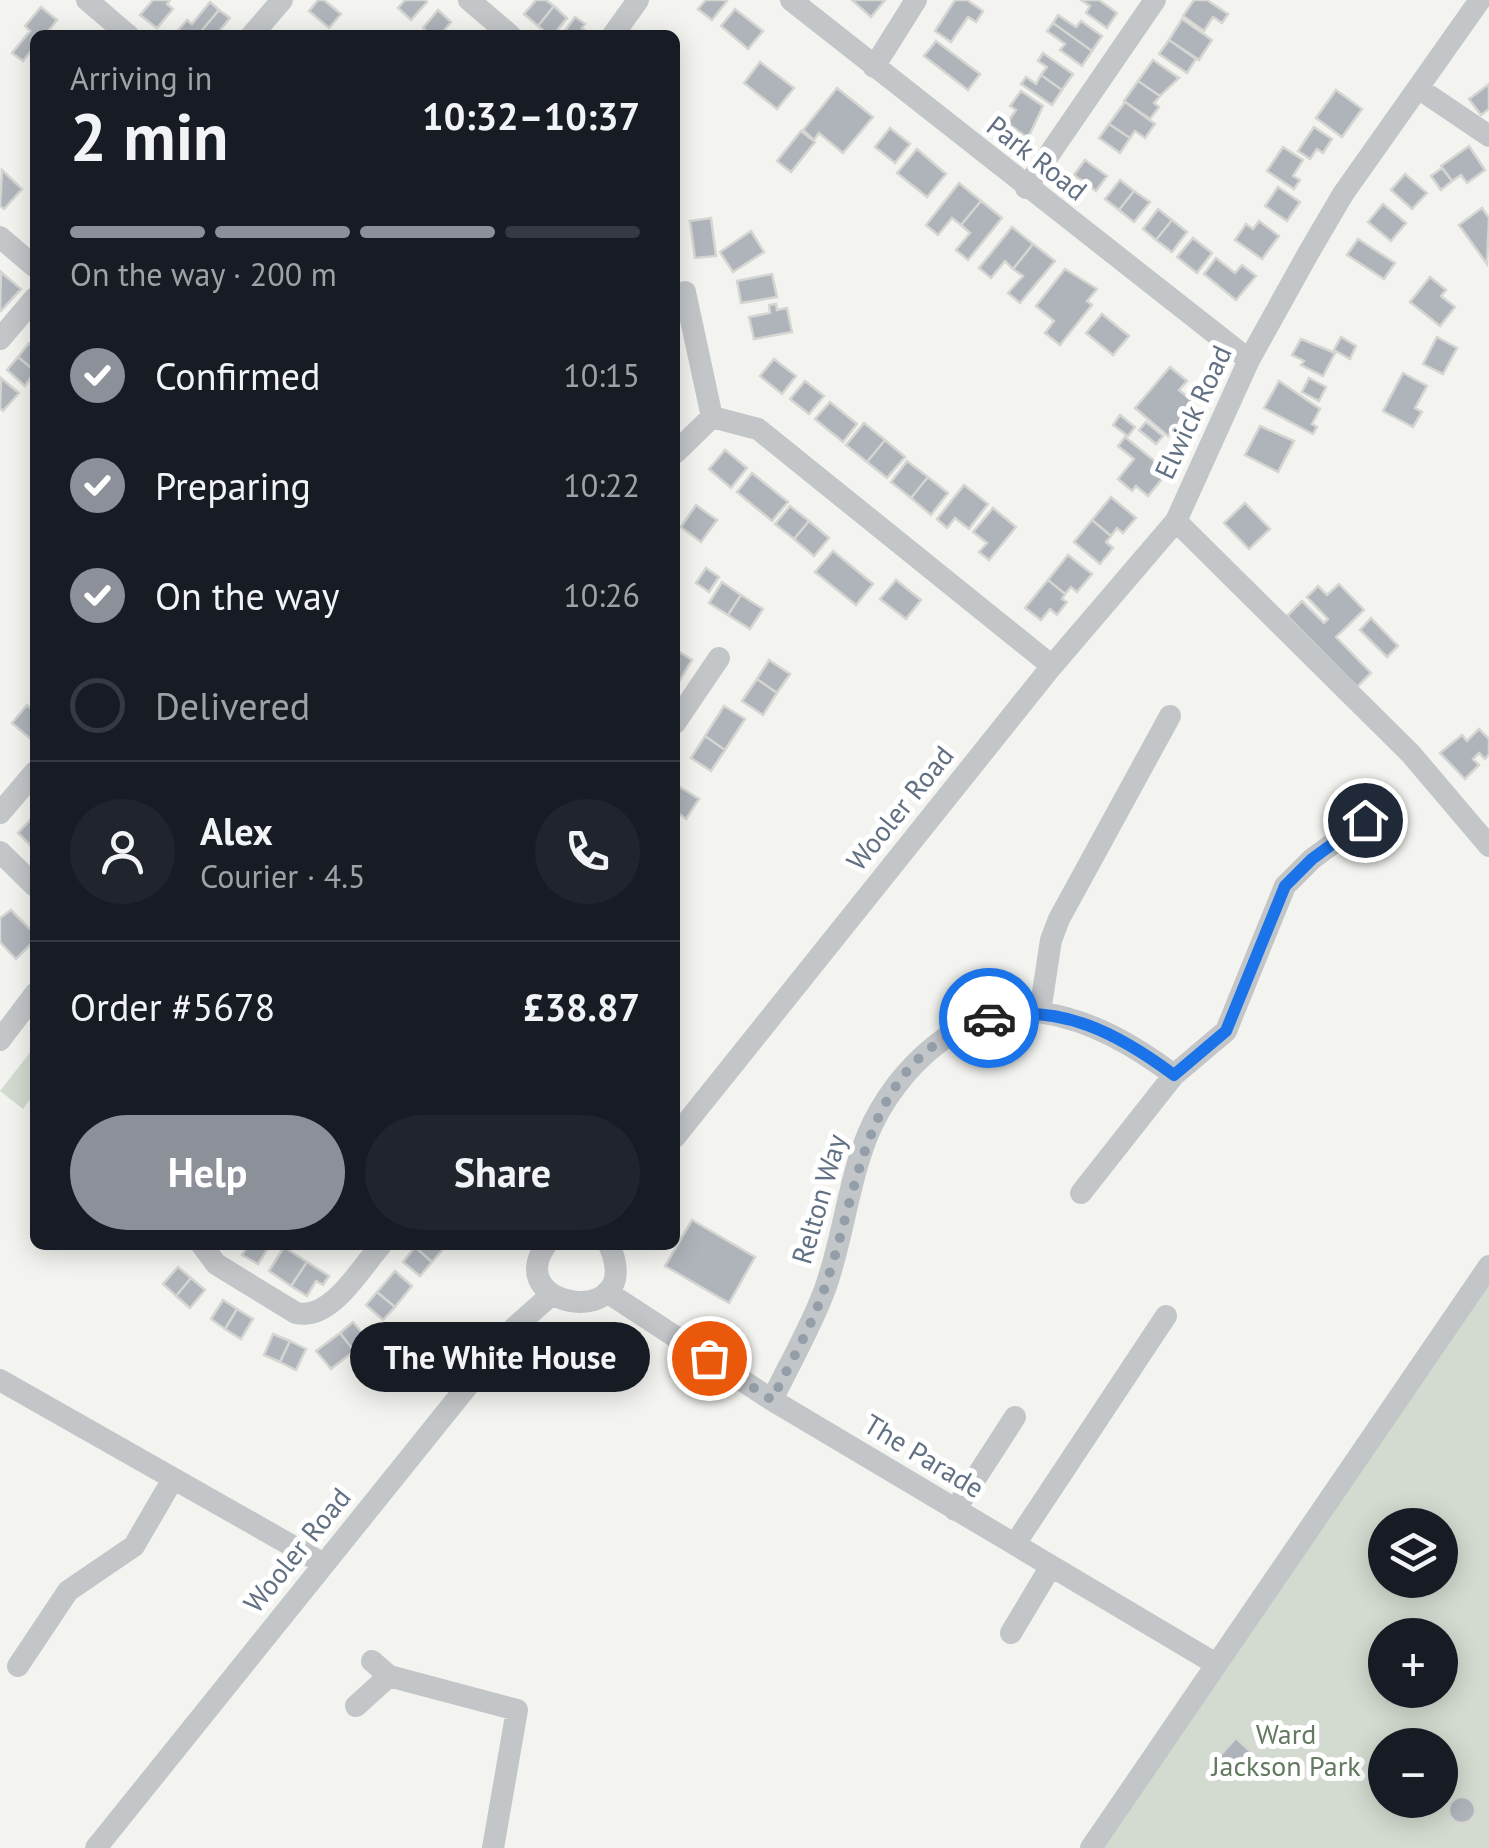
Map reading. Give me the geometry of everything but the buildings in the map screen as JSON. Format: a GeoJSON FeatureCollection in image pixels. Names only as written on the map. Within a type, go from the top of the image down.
{"type":"FeatureCollection","features":[{"type":"Feature","properties":{"kind":"street"},"geometry":{"type":"LineString","coordinates":[[87,0],[122,30]]}},
{"type":"Feature","properties":{"kind":"street"},"geometry":{"type":"LineString","coordinates":[[256,30],[282,0]]}},
{"type":"Feature","properties":{"kind":"street"},"geometry":{"type":"LineString","coordinates":[[469,0],[504,30]]}},
{"type":"Feature","properties":{"kind":"street"},"geometry":{"type":"LineString","coordinates":[[617,30],[638,0]]}},
{"type":"Feature","properties":{"kind":"street","name":"Park Road"},"geometry":{"type":"LineString","coordinates":[[791,0],[1249,360]]}},
{"type":"Feature","properties":{"kind":"street"},"geometry":{"type":"LineString","coordinates":[[874,67],[916,0]]}},
{"type":"Feature","properties":{"kind":"street"},"geometry":{"type":"LineString","coordinates":[[1026,188],[1155,0]]}},
{"type":"Feature","properties":{"kind":"street","name":"Elwick Road"},"geometry":{"type":"LineString","coordinates":[[1480,0],[1343,194],[1249,360],[1176,521],[1411,754],[1489,846]]}},
{"type":"Feature","properties":{"kind":"street"},"geometry":{"type":"LineString","coordinates":[[1418,88],[1489,136]]}},
{"type":"Feature","properties":{"kind":"street"},"geometry":{"type":"LineString","coordinates":[[0,237],[30,263]]}},
{"type":"Feature","properties":{"kind":"street"},"geometry":{"type":"LineString","coordinates":[[686,292],[712,418]]}},
{"type":"Feature","properties":{"kind":"street"},"geometry":{"type":"LineString","coordinates":[[0,339],[30,304]]}},
{"type":"Feature","properties":{"kind":"street"},"geometry":{"type":"LineString","coordinates":[[680,448],[712,418]]}},
{"type":"Feature","properties":{"kind":"street"},"geometry":{"type":"LineString","coordinates":[[712,418],[758,429],[1052,666]]}},
{"type":"Feature","properties":{"kind":"street","name":"Wooler Road"},"geometry":{"type":"LineString","coordinates":[[680,1130],[1052,666],[1176,521]]}},
{"type":"Feature","properties":{"kind":"street"},"geometry":{"type":"LineString","coordinates":[[680,716],[719,658]]}},
{"type":"Feature","properties":{"kind":"street"},"geometry":{"type":"LineString","coordinates":[[1170,716],[1059,919],[1046,964],[1040,1012],[1109,1034],[1174,1075]]}},
{"type":"Feature","properties":{"kind":"street"},"geometry":{"type":"LineString","coordinates":[[0,814],[30,778]]}},
{"type":"Feature","properties":{"kind":"street"},"geometry":{"type":"LineString","coordinates":[[1081,1193],[1174,1075],[1226,1031],[1285,886],[1312,859],[1365,820]]}},
{"type":"Feature","properties":{"kind":"street"},"geometry":{"type":"LineString","coordinates":[[0,852],[30,881]]}},
{"type":"Feature","properties":{"kind":"street"},"geometry":{"type":"LineString","coordinates":[[0,1040],[30,1001]]}},
{"type":"Feature","properties":{"kind":"street","name":"Relton Way"},"geometry":{"type":"LineString","coordinates":[[772,1400],[824,1290],[866,1140],[879,1110],[908,1070],[937,1043],[965,1026],[994,1017],[1040,1012]]}},
{"type":"Feature","properties":{"kind":"street"},"geometry":{"type":"LineString","coordinates":[[206,1250],[216,1264],[307,1316],[326,1308],[377,1250]]}},
{"type":"Feature","properties":{"kind":"street"},"geometry":{"type":"LineString","coordinates":[[540,1250],[541,1280],[551,1295],[575,1305],[589,1303],[607,1292],[614,1278],[612,1250]]}},
{"type":"Feature","properties":{"kind":"street"},"geometry":{"type":"LineString","coordinates":[[1091,1848],[1489,1266]]}},
{"type":"Feature","properties":{"kind":"street","name":"The Parade"},"geometry":{"type":"LineString","coordinates":[[607,1292],[772,1400],[1216,1664]]}},
{"type":"Feature","properties":{"kind":"street","name":"Wooler Road"},"geometry":{"type":"LineString","coordinates":[[96,1848],[515,1328],[551,1295]]}},
{"type":"Feature","properties":{"kind":"street"},"geometry":{"type":"LineString","coordinates":[[1015,1544],[1166,1316]]}},
{"type":"Feature","properties":{"kind":"street"},"geometry":{"type":"LineString","coordinates":[[0,1380],[324,1564]]}},
{"type":"Feature","properties":{"kind":"street"},"geometry":{"type":"LineString","coordinates":[[955,1510],[1014,1417]]}},
{"type":"Feature","properties":{"kind":"street"},"geometry":{"type":"LineString","coordinates":[[15,1664],[68,1591],[134,1546],[173,1479]]}},
{"type":"Feature","properties":{"kind":"street"},"geometry":{"type":"LineString","coordinates":[[1011,1633],[1052,1566]]}},
{"type":"Feature","properties":{"kind":"street"},"geometry":{"type":"LineString","coordinates":[[356,1706],[380,1669],[517,1710],[493,1848]]}},
{"type":"Feature","properties":{"kind":"green space"},"geometry":{"type":"Polygon","coordinates":[[[30,1052],[30,1100],[23,1109],[0,1091],[30,1052]]]}},
{"type":"Feature","properties":{"kind":"green space","name":"Ward Jackson Park"},"geometry":{"type":"Polygon","coordinates":[[[1489,1281],[1489,1848],[1102,1848],[1489,1281]]]}},
{"type":"Feature","properties":{"kind":"way so far"},"geometry":{"type":"LineString","coordinates":[[709,1358],[772,1400],[824,1290],[866,1140],[879,1110],[908,1070],[937,1043],[965,1026],[989,1018]]}},
{"type":"Feature","properties":{"kind":"place","name":"The White House"},"geometry":{"type":"Point","coordinates":[709,1358]}},
{"type":"Feature","properties":{"kind":"route"},"geometry":{"type":"LineString","coordinates":[[989,1018],[1040,1012],[1076,1020],[1142,1052],[1174,1075],[1226,1031],[1285,886],[1312,859],[1365,820]]}}]}
